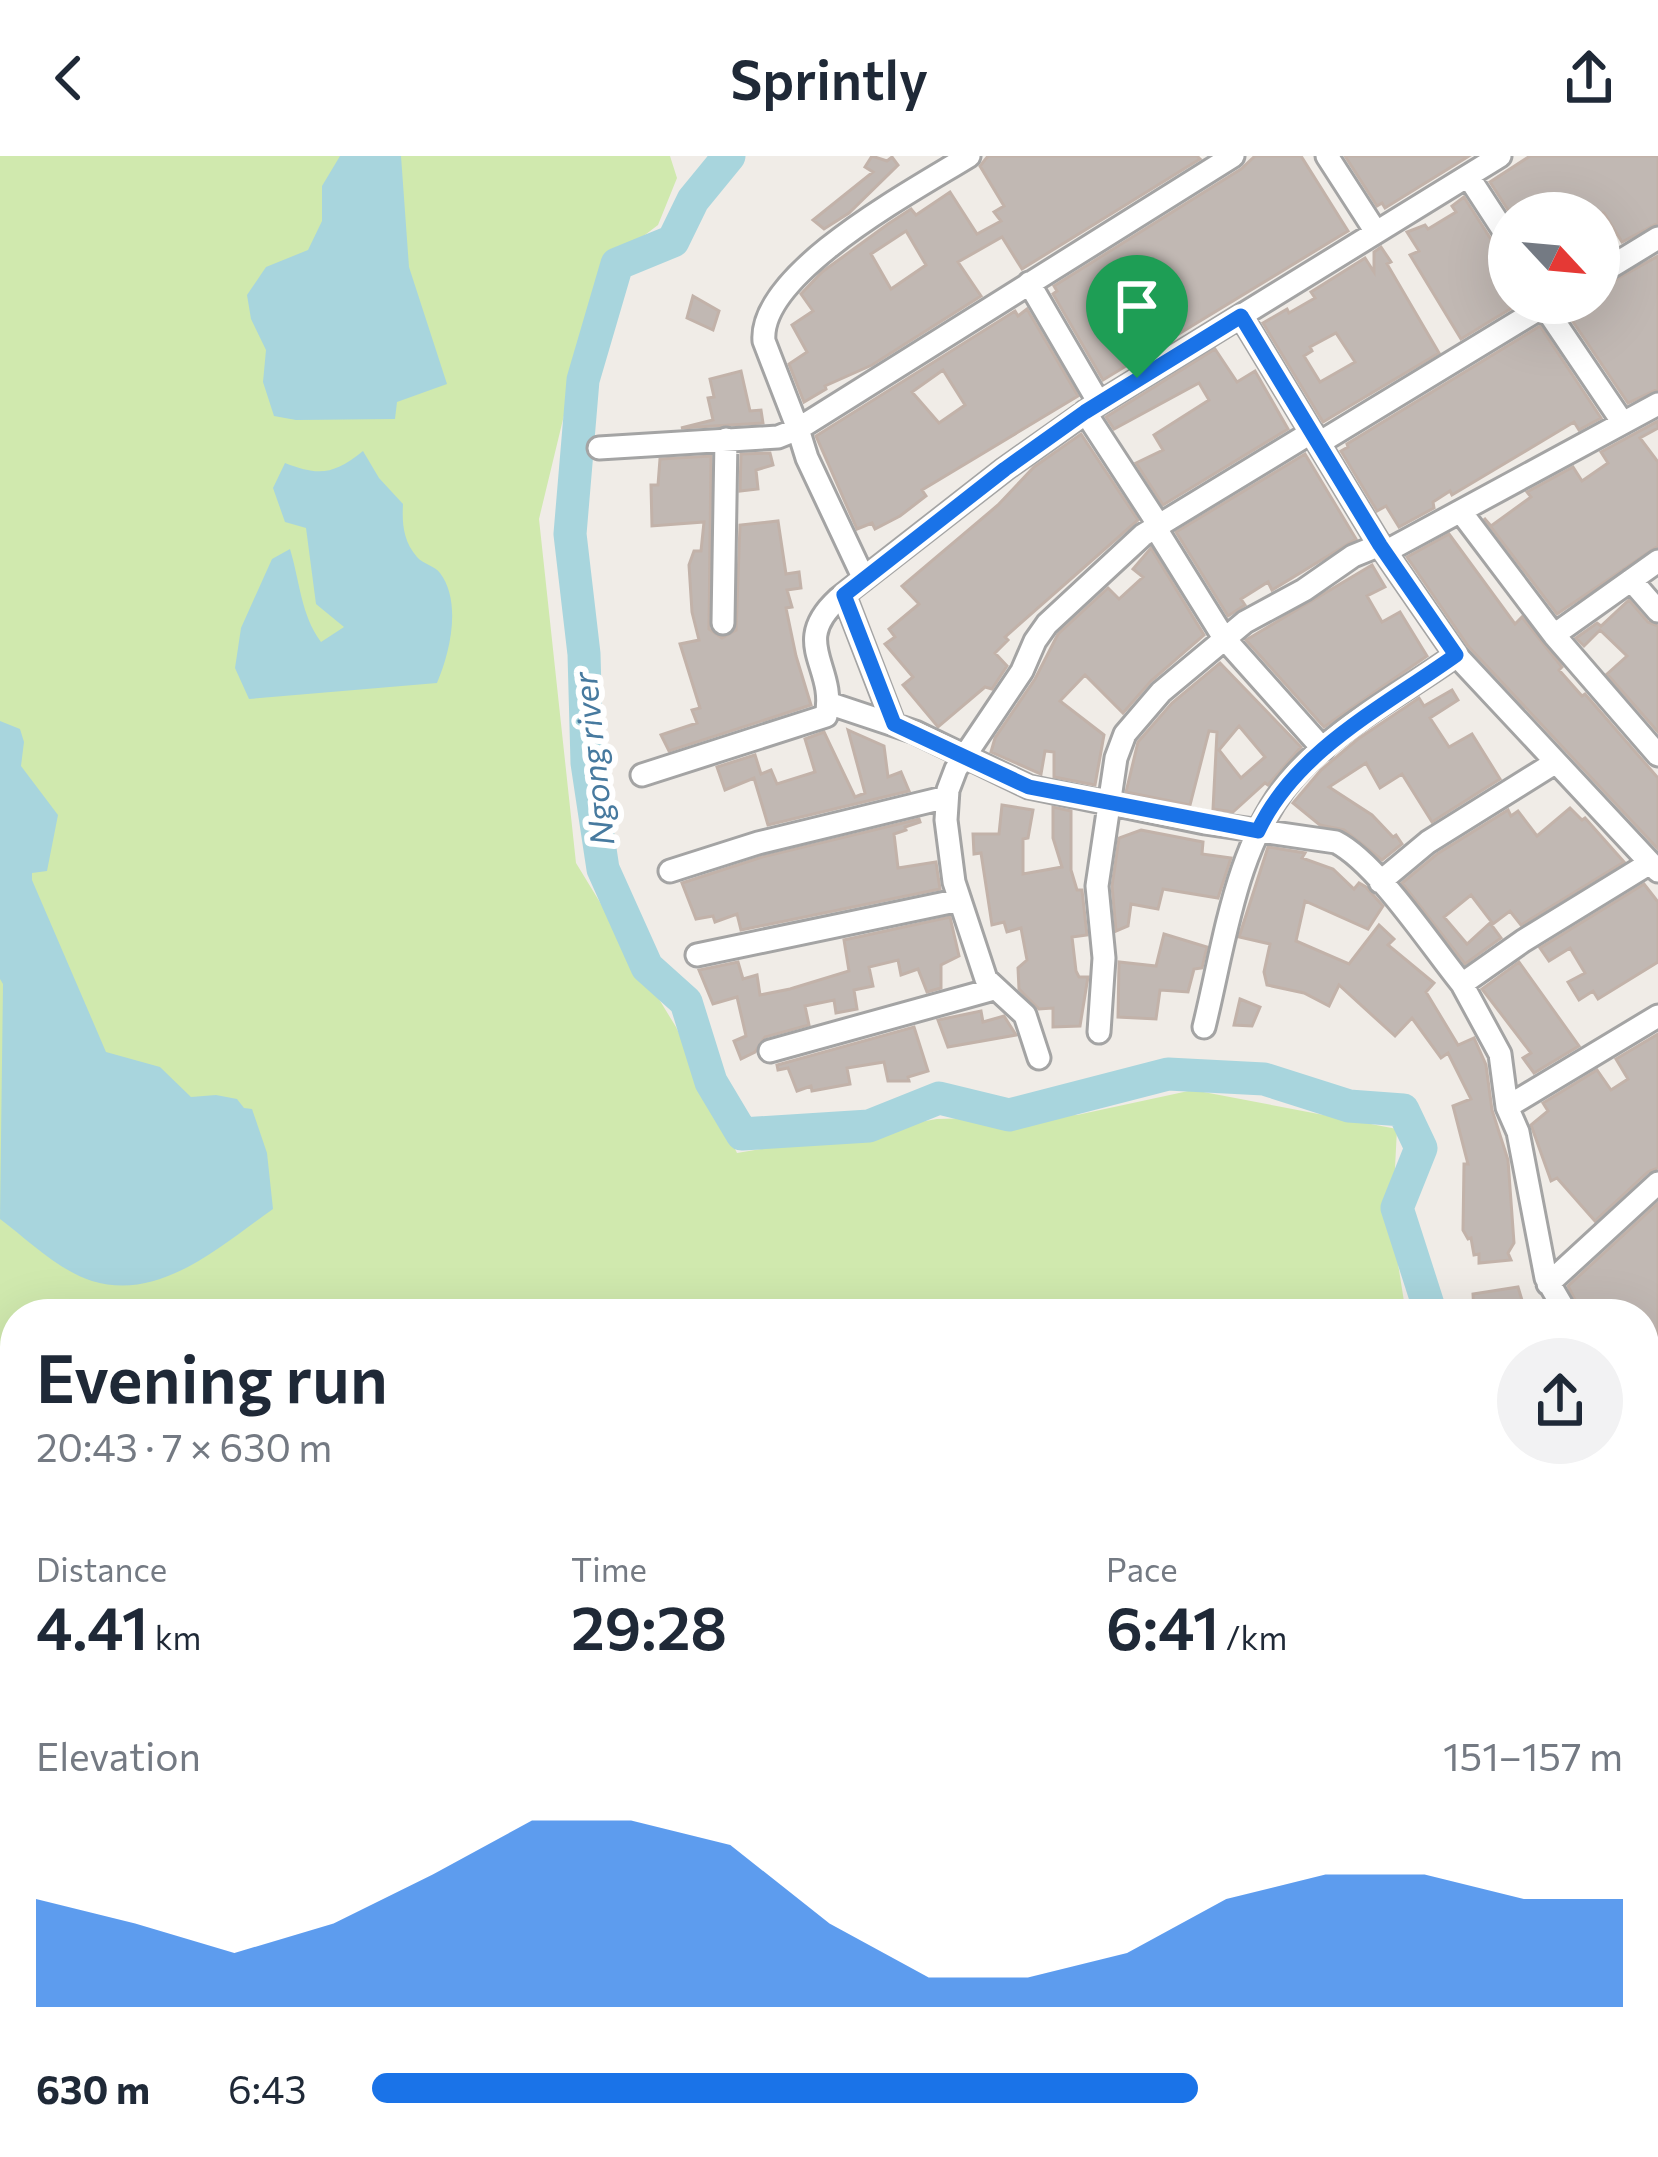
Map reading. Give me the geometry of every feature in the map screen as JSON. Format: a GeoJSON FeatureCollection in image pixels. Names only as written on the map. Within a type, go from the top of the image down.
{"type":"FeatureCollection","features":[{"type":"Feature","properties":{"kind":"street"},"geometry":{"type":"LineString","coordinates":[[864,580],[807,458],[763,327],[784,289],[812,261],[969,156]]}},
{"type":"Feature","properties":{"kind":"street"},"geometry":{"type":"LineString","coordinates":[[598,448],[778,437],[798,429],[1233,156]]}},
{"type":"Feature","properties":{"kind":"street"},"geometry":{"type":"LineString","coordinates":[[1328,156],[1376,232]]}},
{"type":"Feature","properties":{"kind":"street"},"geometry":{"type":"LineString","coordinates":[[641,775],[821,719],[828,704],[813,637],[816,623],[844,595],[1092,407],[1500,156]]}},
{"type":"Feature","properties":{"kind":"street"},"geometry":{"type":"LineString","coordinates":[[1468,176],[1488,207]]}},
{"type":"Feature","properties":{"kind":"street"},"geometry":{"type":"LineString","coordinates":[[1620,261],[1658,238]]}},
{"type":"Feature","properties":{"kind":"street"},"geometry":{"type":"LineString","coordinates":[[1030,283],[1156,525],[1224,638],[1323,749]]}},
{"type":"Feature","properties":{"kind":"street"},"geometry":{"type":"LineString","coordinates":[[1241,316],[1383,549],[1456,655],[1654,867],[1523,941],[1462,984]]}},
{"type":"Feature","properties":{"kind":"street"},"geometry":{"type":"LineString","coordinates":[[1040,1058],[1025,1015],[986,980],[946,842],[947,797],[963,758],[1022,671],[1035,641],[1047,624],[1156,525],[1511,324]]}},
{"type":"Feature","properties":{"kind":"street"},"geometry":{"type":"LineString","coordinates":[[1558,324],[1623,424]]}},
{"type":"Feature","properties":{"kind":"street"},"geometry":{"type":"LineString","coordinates":[[1100,1032],[1104,958],[1097,886],[1116,758],[1139,714],[1224,638],[1339,564],[1461,512],[1658,404]]}},
{"type":"Feature","properties":{"kind":"street"},"geometry":{"type":"LineString","coordinates":[[723,622],[726,439]]}},
{"type":"Feature","properties":{"kind":"street"},"geometry":{"type":"LineString","coordinates":[[1461,512],[1554,635],[1658,755]]}},
{"type":"Feature","properties":{"kind":"street"},"geometry":{"type":"LineString","coordinates":[[1554,635],[1658,561]]}},
{"type":"Feature","properties":{"kind":"street"},"geometry":{"type":"LineString","coordinates":[[1631,580],[1658,611]]}},
{"type":"Feature","properties":{"kind":"street"},"geometry":{"type":"LineString","coordinates":[[844,595],[894,724]]}},
{"type":"Feature","properties":{"kind":"street"},"geometry":{"type":"LineString","coordinates":[[1204,1027],[1247,856],[1295,775],[1323,749],[1456,655]]}},
{"type":"Feature","properties":{"kind":"street"},"geometry":{"type":"LineString","coordinates":[[828,704],[894,724],[1029,787],[1336,842],[1349,850],[1462,984],[1500,1054],[1507,1107],[1518,1132],[1548,1284],[1558,1299]]}},
{"type":"Feature","properties":{"kind":"street"},"geometry":{"type":"LineString","coordinates":[[1380,882],[1428,842],[1556,762]]}},
{"type":"Feature","properties":{"kind":"street"},"geometry":{"type":"LineString","coordinates":[[670,871],[758,843],[947,797]]}},
{"type":"Feature","properties":{"kind":"street"},"geometry":{"type":"LineString","coordinates":[[698,955],[960,900]]}},
{"type":"Feature","properties":{"kind":"street"},"geometry":{"type":"LineString","coordinates":[[770,1051],[994,989]]}},
{"type":"Feature","properties":{"kind":"street"},"geometry":{"type":"LineString","coordinates":[[1507,1107],[1658,1016]]}},
{"type":"Feature","properties":{"kind":"street"},"geometry":{"type":"LineString","coordinates":[[1548,1284],[1658,1183]]}},
{"type":"Feature","properties":{"kind":"green space"},"geometry":{"type":"Polygon","coordinates":[[[0,156],[670,156],[677,178],[658,225],[599,270],[539,519],[576,863],[676,1027],[737,1153],[937,1119],[1077,1115],[1193,1090],[1397,1129],[1392,1226],[1404,1299],[0,1299],[0,156]]]}},
{"type":"Feature","properties":{"kind":"water"},"geometry":{"type":"Polygon","coordinates":[[[340,156],[401,156],[409,267],[447,384],[397,402],[395,419],[274,416],[263,382],[266,350],[251,319],[247,295],[266,267],[308,250],[322,221],[322,186],[340,156]]]}},
{"type":"Feature","properties":{"kind":"water"},"geometry":{"type":"Polygon","coordinates":[[[363,451],[403,504],[404,532],[412,551],[438,571],[447,585],[452,628],[437,683],[249,699],[235,668],[241,628],[272,559],[290,549],[305,609],[321,642],[344,627],[316,604],[306,528],[285,522],[273,488],[285,463],[326,471],[363,451]]]}},
{"type":"Feature","properties":{"kind":"water"},"geometry":{"type":"Polygon","coordinates":[[[0,721],[20,729],[24,742],[21,766],[58,815],[47,871],[32,873],[32,880],[106,1052],[160,1067],[191,1097],[237,1099],[244,1108],[252,1109],[267,1153],[273,1209],[189,1266],[142,1284],[117,1285],[79,1276],[0,1219],[0,721]]]}},
{"type":"Feature","properties":{"kind":"building"},"geometry":{"type":"Polygon","coordinates":[[[872,156],[887,161],[892,157],[898,165],[849,213],[824,229],[813,220],[873,172],[865,167],[872,156]]]}},
{"type":"Feature","properties":{"kind":"building"},"geometry":{"type":"Polygon","coordinates":[[[988,156],[1200,159],[1022,269],[1002,237],[958,262],[981,296],[804,402],[789,364],[807,352],[792,325],[813,311],[801,294],[822,272],[888,224],[911,209],[916,215],[950,192],[977,234],[1001,221],[994,212],[1004,206],[980,166],[988,156]],[[906,231],[871,254],[891,289],[926,265],[906,231]]]}},
{"type":"Feature","properties":{"kind":"building"},"geometry":{"type":"Polygon","coordinates":[[[1255,156],[1301,156],[1348,231],[1103,380],[1053,294],[1054,286],[1255,156]]]}},
{"type":"Feature","properties":{"kind":"building"},"geometry":{"type":"Polygon","coordinates":[[[1345,156],[1469,156],[1385,208],[1382,203],[1377,206],[1345,156]]]}},
{"type":"Feature","properties":{"kind":"building"},"geometry":{"type":"Polygon","coordinates":[[[1530,156],[1658,156],[1658,223],[1622,242],[1620,192],[1496,192],[1490,182],[1530,156]]]}},
{"type":"Feature","properties":{"kind":"building"},"geometry":{"type":"Polygon","coordinates":[[[1464,197],[1488,234],[1488,323],[1461,339],[1410,255],[1419,251],[1407,232],[1425,225],[1428,229],[1456,212],[1452,206],[1464,197]]]}},
{"type":"Feature","properties":{"kind":"building"},"geometry":{"type":"Polygon","coordinates":[[[1381,247],[1391,262],[1387,264],[1439,353],[1323,422],[1263,323],[1315,298],[1311,292],[1365,258],[1374,272],[1374,252],[1381,247]],[[1336,333],[1310,347],[1312,351],[1304,356],[1320,382],[1355,362],[1336,333]]]}},
{"type":"Feature","properties":{"kind":"building"},"geometry":{"type":"Polygon","coordinates":[[[1658,256],[1658,389],[1628,403],[1575,324],[1620,324],[1620,277],[1658,256]]]}},
{"type":"Feature","properties":{"kind":"building"},"geometry":{"type":"Polygon","coordinates":[[[693,296],[719,311],[713,330],[687,318],[693,296]]]}},
{"type":"Feature","properties":{"kind":"building"},"geometry":{"type":"Polygon","coordinates":[[[1027,309],[1078,396],[922,490],[926,496],[900,516],[875,529],[872,523],[857,529],[816,436],[1015,311],[1018,316],[1027,309]],[[943,370],[912,392],[939,423],[965,405],[943,370]]]}},
{"type":"Feature","properties":{"kind":"building"},"geometry":{"type":"Polygon","coordinates":[[[1540,326],[1601,418],[1579,430],[1574,422],[1452,495],[1450,491],[1433,502],[1434,508],[1399,527],[1386,506],[1377,511],[1341,451],[1347,444],[1540,326]]]}},
{"type":"Feature","properties":{"kind":"building"},"geometry":{"type":"Polygon","coordinates":[[[1215,349],[1237,382],[1255,371],[1288,429],[1163,505],[1136,463],[1163,450],[1154,435],[1209,400],[1199,383],[1114,429],[1106,417],[1215,349]]]}},
{"type":"Feature","properties":{"kind":"building"},"geometry":{"type":"Polygon","coordinates":[[[741,371],[750,411],[761,410],[763,423],[681,428],[713,420],[710,379],[741,371]]]}},
{"type":"Feature","properties":{"kind":"building"},"geometry":{"type":"Polygon","coordinates":[[[1658,421],[1658,428],[1640,438],[1658,462],[1658,546],[1557,614],[1484,518],[1491,526],[1531,497],[1527,492],[1573,467],[1582,481],[1608,463],[1601,452],[1658,421]]]}},
{"type":"Feature","properties":{"kind":"building"},"geometry":{"type":"Polygon","coordinates":[[[1081,434],[1138,520],[1005,637],[1008,640],[995,653],[1007,666],[992,689],[985,687],[938,727],[903,685],[913,677],[885,644],[895,637],[889,629],[919,604],[902,586],[998,505],[1034,467],[1081,434]]]}},
{"type":"Feature","properties":{"kind":"building"},"geometry":{"type":"Polygon","coordinates":[[[770,453],[773,465],[756,470],[758,489],[740,491],[741,454],[770,453]]]}},
{"type":"Feature","properties":{"kind":"building"},"geometry":{"type":"Polygon","coordinates":[[[1305,454],[1356,539],[1272,590],[1268,582],[1241,599],[1245,605],[1228,616],[1176,532],[1305,454]]]}},
{"type":"Feature","properties":{"kind":"building"},"geometry":{"type":"Polygon","coordinates":[[[711,456],[709,629],[722,638],[736,630],[740,525],[778,521],[786,574],[799,572],[801,588],[787,590],[792,607],[786,608],[811,705],[669,751],[661,735],[697,723],[692,710],[700,708],[680,644],[699,640],[689,565],[694,551],[701,551],[704,522],[652,526],[651,485],[658,485],[660,459],[711,456]]]}},
{"type":"Feature","properties":{"kind":"building"},"geometry":{"type":"Polygon","coordinates":[[[1449,534],[1515,624],[1522,617],[1562,667],[1559,670],[1658,778],[1658,849],[1468,646],[1407,557],[1449,534]]]}},
{"type":"Feature","properties":{"kind":"building"},"geometry":{"type":"Polygon","coordinates":[[[1151,548],[1204,635],[1151,681],[1123,713],[1085,675],[1060,701],[1104,735],[1095,785],[1054,777],[1054,752],[1045,751],[1041,774],[991,752],[1058,634],[1108,588],[1119,599],[1143,577],[1133,569],[1151,548]]]}},
{"type":"Feature","properties":{"kind":"building"},"geometry":{"type":"Polygon","coordinates":[[[1372,565],[1385,587],[1367,596],[1382,622],[1400,612],[1427,656],[1324,727],[1246,640],[1372,565]]]}},
{"type":"Feature","properties":{"kind":"building"},"geometry":{"type":"Polygon","coordinates":[[[1629,600],[1648,622],[1658,626],[1658,732],[1607,674],[1627,656],[1600,630],[1584,646],[1576,638],[1597,623],[1601,626],[1629,600]]]}},
{"type":"Feature","properties":{"kind":"building"},"geometry":{"type":"Polygon","coordinates":[[[1220,663],[1301,747],[1268,785],[1233,812],[1213,809],[1217,732],[1209,731],[1190,805],[1126,792],[1138,742],[1172,703],[1220,663]],[[1239,726],[1219,750],[1241,778],[1265,757],[1239,726]]]}},
{"type":"Feature","properties":{"kind":"building"},"geometry":{"type":"Polygon","coordinates":[[[1452,690],[1458,700],[1430,718],[1449,747],[1472,734],[1500,779],[1432,822],[1402,774],[1380,788],[1366,763],[1329,787],[1396,835],[1402,844],[1382,860],[1344,830],[1320,825],[1293,803],[1321,770],[1358,739],[1419,698],[1424,706],[1452,690]]]}},
{"type":"Feature","properties":{"kind":"building"},"geometry":{"type":"Polygon","coordinates":[[[848,730],[884,746],[888,777],[901,772],[909,791],[768,825],[754,778],[725,790],[717,767],[755,755],[761,774],[771,770],[777,784],[815,772],[805,739],[824,732],[855,797],[865,793],[848,730]]]}},
{"type":"Feature","properties":{"kind":"building"},"geometry":{"type":"Polygon","coordinates":[[[1002,805],[1033,810],[1028,838],[1023,839],[1023,874],[1062,867],[1053,838],[1053,807],[1071,811],[1071,870],[1077,890],[1082,890],[1087,935],[1072,937],[1076,971],[1079,977],[1088,977],[1080,1026],[1053,1027],[1053,1008],[1039,1009],[1019,989],[1018,968],[1027,960],[1021,928],[1007,932],[1004,922],[992,925],[981,853],[974,854],[973,834],[999,834],[1002,805]]]}},
{"type":"Feature","properties":{"kind":"building"},"geometry":{"type":"Polygon","coordinates":[[[1570,808],[1624,862],[1521,925],[1510,911],[1493,924],[1471,895],[1444,917],[1467,944],[1490,923],[1501,938],[1465,964],[1402,883],[1437,854],[1508,810],[1511,816],[1518,811],[1537,836],[1570,808]]]}},
{"type":"Feature","properties":{"kind":"building"},"geometry":{"type":"Polygon","coordinates":[[[919,819],[894,834],[898,868],[936,862],[940,889],[741,930],[737,914],[715,922],[713,916],[696,919],[682,883],[762,857],[919,819]]]}},
{"type":"Feature","properties":{"kind":"building"},"geometry":{"type":"Polygon","coordinates":[[[1141,830],[1203,842],[1202,854],[1231,858],[1218,898],[1163,889],[1158,909],[1131,904],[1128,926],[1116,931],[1112,886],[1119,838],[1141,830]]]}},
{"type":"Feature","properties":{"kind":"building"},"geometry":{"type":"Polygon","coordinates":[[[1268,847],[1305,853],[1302,858],[1333,869],[1354,889],[1359,883],[1366,887],[1383,906],[1368,929],[1305,901],[1296,941],[1349,964],[1379,925],[1394,939],[1388,945],[1434,983],[1426,992],[1458,1045],[1474,1038],[1486,1065],[1492,1110],[1508,1160],[1511,1260],[1479,1263],[1479,1254],[1474,1255],[1471,1238],[1463,1230],[1464,1164],[1468,1164],[1453,1106],[1471,1099],[1448,1053],[1441,1058],[1412,1018],[1395,1036],[1339,985],[1329,1006],[1304,993],[1267,985],[1264,972],[1270,944],[1239,937],[1268,847]]]}},
{"type":"Feature","properties":{"kind":"building"},"geometry":{"type":"Polygon","coordinates":[[[1644,884],[1658,902],[1658,962],[1598,999],[1593,991],[1579,1000],[1568,982],[1585,973],[1570,948],[1549,961],[1540,948],[1644,884]]]}},
{"type":"Feature","properties":{"kind":"building"},"geometry":{"type":"Polygon","coordinates":[[[950,917],[959,956],[941,965],[941,988],[927,992],[918,969],[901,975],[898,960],[869,967],[873,986],[854,990],[857,1009],[836,1013],[834,1000],[805,1006],[809,1025],[765,1037],[755,1052],[741,1059],[734,1041],[746,1036],[737,997],[713,1004],[699,970],[738,962],[743,979],[757,975],[760,995],[790,989],[849,971],[844,940],[950,917]]]}},
{"type":"Feature","properties":{"kind":"building"},"geometry":{"type":"Polygon","coordinates":[[[1164,934],[1207,947],[1202,968],[1194,969],[1188,992],[1160,990],[1156,1019],[1118,1017],[1119,962],[1156,966],[1164,934]]]}},
{"type":"Feature","properties":{"kind":"building"},"geometry":{"type":"Polygon","coordinates":[[[1519,962],[1579,1046],[1534,1073],[1523,1058],[1531,1053],[1482,989],[1519,962]]]}},
{"type":"Feature","properties":{"kind":"building"},"geometry":{"type":"Polygon","coordinates":[[[1240,999],[1260,1007],[1252,1026],[1234,1025],[1240,999]]]}},
{"type":"Feature","properties":{"kind":"building"},"geometry":{"type":"Polygon","coordinates":[[[981,1011],[983,1022],[1004,1016],[1016,1035],[948,1047],[938,1020],[981,1011]]]}},
{"type":"Feature","properties":{"kind":"building"},"geometry":{"type":"Polygon","coordinates":[[[914,1027],[928,1071],[908,1077],[909,1081],[888,1081],[884,1062],[847,1068],[850,1084],[797,1091],[788,1068],[778,1070],[777,1065],[914,1027]]]}},
{"type":"Feature","properties":{"kind":"building"},"geometry":{"type":"Polygon","coordinates":[[[1658,1034],[1658,1168],[1595,1221],[1557,1178],[1551,1181],[1531,1125],[1548,1111],[1543,1103],[1597,1070],[1611,1090],[1628,1079],[1616,1059],[1658,1034]]]}},
{"type":"Feature","properties":{"kind":"building"},"geometry":{"type":"Polygon","coordinates":[[[1658,1203],[1658,1299],[1574,1299],[1568,1286],[1658,1203]]]}},
{"type":"Feature","properties":{"kind":"building"},"geometry":{"type":"Polygon","coordinates":[[[1518,1287],[1522,1299],[1473,1299],[1473,1294],[1518,1287]]]}},
{"type":"Feature","properties":{"kind":"waterway","name":"Ngong river"},"geometry":{"type":"LineString","coordinates":[[729,156],[693,200],[673,241],[617,264],[583,380],[570,534],[584,654],[587,763],[603,869],[647,967],[686,1002],[711,1082],[742,1134],[869,1126],[939,1098],[1009,1115],[1168,1074],[1264,1079],[1349,1106],[1403,1110],[1421,1148],[1397,1208],[1426,1299]]}},
{"type":"Feature","properties":{"kind":"route"},"geometry":{"type":"LineString","coordinates":[[1241,316],[1380,545],[1456,655],[1313,758],[1281,793],[1258,831],[1029,787],[894,724],[844,595],[1005,469],[1137,378],[1241,316]]}}]}
